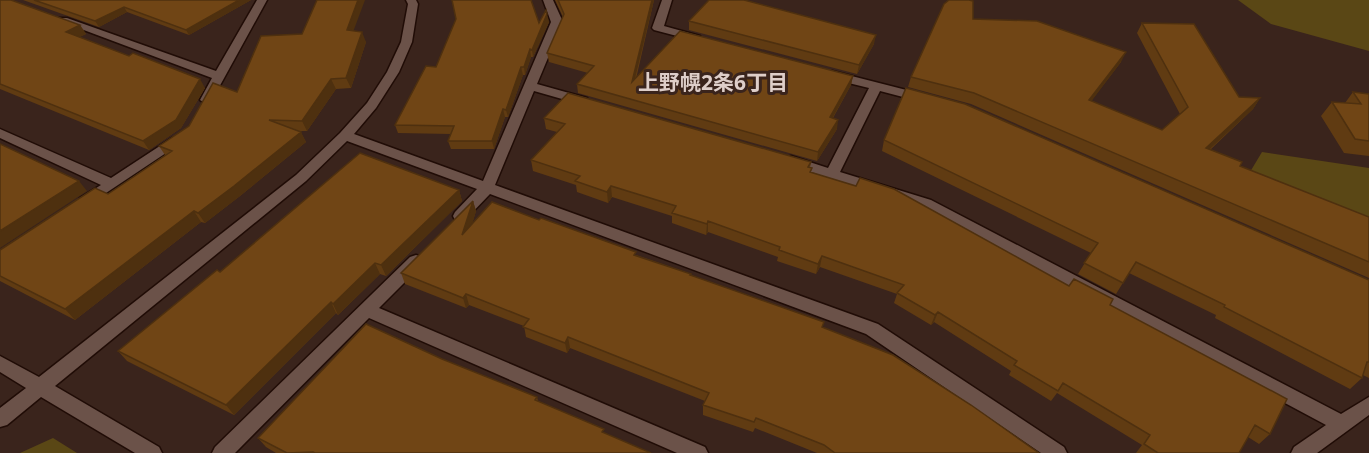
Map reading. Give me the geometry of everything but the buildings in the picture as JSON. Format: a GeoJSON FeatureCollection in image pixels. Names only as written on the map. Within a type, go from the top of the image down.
{"type":"FeatureCollection","features":[{"type":"Feature","properties":{"kind":"street"},"geometry":{"type":"LineString","coordinates":[[199,114],[262,0]]}},
{"type":"Feature","properties":{"kind":"street"},"geometry":{"type":"LineString","coordinates":[[0,419],[301,178],[346,136],[385,86],[403,52],[413,4],[411,0]]}},
{"type":"Feature","properties":{"kind":"street"},"geometry":{"type":"LineString","coordinates":[[447,229],[487,188],[532,86],[557,21],[548,0]]}},
{"type":"Feature","properties":{"kind":"street"},"geometry":{"type":"LineString","coordinates":[[667,0],[658,28],[704,40]]}},
{"type":"Feature","properties":{"kind":"street"},"geometry":{"type":"LineString","coordinates":[[51,16],[219,76]]}},
{"type":"Feature","properties":{"kind":"street"},"geometry":{"type":"LineString","coordinates":[[818,71],[932,101]]}},
{"type":"Feature","properties":{"kind":"street"},"geometry":{"type":"LineString","coordinates":[[532,86],[598,105]]}},
{"type":"Feature","properties":{"kind":"street"},"geometry":{"type":"LineString","coordinates":[[832,173],[876,86]]}},
{"type":"Feature","properties":{"kind":"street"},"geometry":{"type":"LineString","coordinates":[[0,133],[112,184]]}},
{"type":"Feature","properties":{"kind":"street"},"geometry":{"type":"LineString","coordinates":[[75,209],[189,133]]}},
{"type":"Feature","properties":{"kind":"street"},"geometry":{"type":"LineString","coordinates":[[346,136],[872,329],[1057,453]]}},
{"type":"Feature","properties":{"kind":"street"},"geometry":{"type":"LineString","coordinates":[[777,157],[926,204],[1341,424]]}},
{"type":"Feature","properties":{"kind":"street"},"geometry":{"type":"LineString","coordinates":[[222,453],[423,253]]}},
{"type":"Feature","properties":{"kind":"street"},"geometry":{"type":"LineString","coordinates":[[367,310],[698,453]]}},
{"type":"Feature","properties":{"kind":"street"},"geometry":{"type":"LineString","coordinates":[[0,363],[152,453]]}},
{"type":"Feature","properties":{"kind":"street"},"geometry":{"type":"LineString","coordinates":[[1301,453],[1369,405]]}},
{"type":"Feature","properties":{"kind":"shaded area"},"geometry":{"type":"Polygon","coordinates":[[[1238,0],[1369,0],[1369,51],[1271,24],[1238,0]]]}},
{"type":"Feature","properties":{"kind":"shaded area"},"geometry":{"type":"Polygon","coordinates":[[[1262,152],[1369,168],[1369,228],[1247,177],[1262,152]]]}},
{"type":"Feature","properties":{"kind":"shaded area"},"geometry":{"type":"Polygon","coordinates":[[[53,438],[77,453],[20,453],[53,438]]]}},
{"type":"Feature","properties":{"kind":"district","name":"上野幌2条6丁目"},"geometry":{"type":"Point","coordinates":[713,82]}}]}
